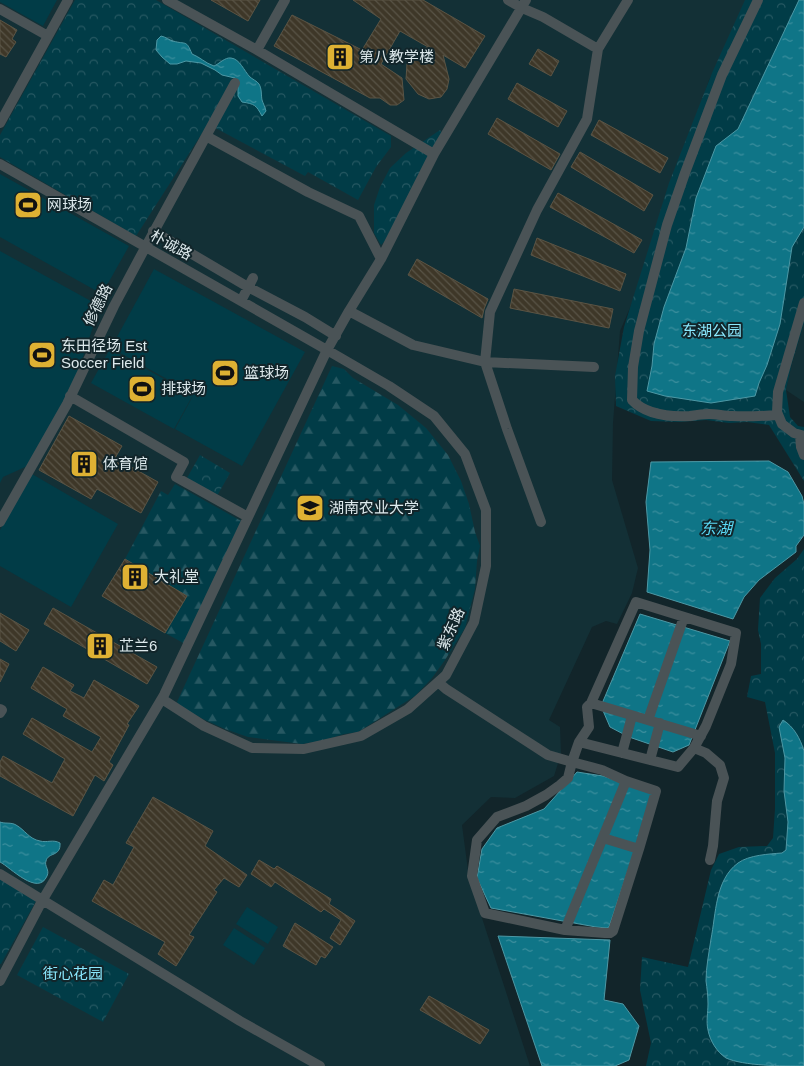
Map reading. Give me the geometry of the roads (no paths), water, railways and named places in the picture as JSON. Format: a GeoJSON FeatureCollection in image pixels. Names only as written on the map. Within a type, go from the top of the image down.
{"type":"FeatureCollection","features":[{"type":"Feature","properties":{"kind":"street"},"geometry":{"type":"LineString","coordinates":[[0,123],[68,0]]}},
{"type":"Feature","properties":{"kind":"street"},"geometry":{"type":"LineString","coordinates":[[167,0],[257,50],[434,154]]}},
{"type":"Feature","properties":{"kind":"street"},"geometry":{"type":"LineString","coordinates":[[257,50],[285,0]]}},
{"type":"Feature","properties":{"kind":"street"},"geometry":{"type":"LineString","coordinates":[[508,0],[524,4],[598,49]]}},
{"type":"Feature","properties":{"kind":"street"},"geometry":{"type":"LineString","coordinates":[[541,522],[485,362],[490,312],[537,210],[587,120],[598,49],[628,0]]}},
{"type":"Feature","properties":{"kind":"street"},"geometry":{"type":"LineString","coordinates":[[758,0],[722,75],[667,225],[639,331],[633,367],[632,400],[638,406],[669,416],[707,414],[738,417],[778,415]]}},
{"type":"Feature","properties":{"kind":"street"},"geometry":{"type":"LineString","coordinates":[[0,981],[3,971],[42,900],[162,699],[327,350],[381,259],[434,154],[524,4]]}},
{"type":"Feature","properties":{"kind":"street"},"geometry":{"type":"LineString","coordinates":[[0,9],[48,36]]}},
{"type":"Feature","properties":{"kind":"street","name":"修德路"},"geometry":{"type":"LineString","coordinates":[[0,522],[69,400],[114,306],[153,231],[235,83]]}},
{"type":"Feature","properties":{"kind":"street"},"geometry":{"type":"LineString","coordinates":[[206,136],[308,192],[359,216],[381,259]]}},
{"type":"Feature","properties":{"kind":"street","name":"朴诚路"},"geometry":{"type":"LineString","coordinates":[[0,164],[327,350]]}},
{"type":"Feature","properties":{"kind":"street"},"geometry":{"type":"LineString","coordinates":[[153,231],[251,283],[336,336]]}},
{"type":"Feature","properties":{"kind":"street"},"geometry":{"type":"LineString","coordinates":[[241,301],[251,283]]}},
{"type":"Feature","properties":{"kind":"street"},"geometry":{"type":"LineString","coordinates":[[804,303],[778,392],[777,412],[782,424],[794,433],[802,435],[801,447],[804,455]]}},
{"type":"Feature","properties":{"kind":"street"},"geometry":{"type":"LineString","coordinates":[[349,310],[413,346],[485,362],[594,367]]}},
{"type":"Feature","properties":{"kind":"street","name":"紫东路"},"geometry":{"type":"LineString","coordinates":[[162,699],[204,726],[252,748],[304,749],[361,736],[408,710],[446,675],[474,622],[486,566],[486,510],[464,454],[434,416],[327,350]]}},
{"type":"Feature","properties":{"kind":"street"},"geometry":{"type":"LineString","coordinates":[[69,400],[184,462],[176,477],[248,517]]}},
{"type":"Feature","properties":{"kind":"street"},"geometry":{"type":"LineString","coordinates":[[579,742],[678,767],[694,748],[731,664],[736,634],[682,620],[636,602],[594,704]]}},
{"type":"Feature","properties":{"kind":"street"},"geometry":{"type":"LineString","coordinates":[[648,720],[682,620]]}},
{"type":"Feature","properties":{"kind":"street"},"geometry":{"type":"LineString","coordinates":[[438,682],[548,755],[572,762],[602,770],[626,781],[656,791],[613,931],[605,933],[566,928],[485,913],[472,876],[477,840],[497,816],[526,806],[546,795],[568,778],[572,762],[579,742],[589,727],[587,707],[594,704],[699,735]]}},
{"type":"Feature","properties":{"kind":"street"},"geometry":{"type":"LineString","coordinates":[[622,753],[632,716]]}},
{"type":"Feature","properties":{"kind":"street"},"geometry":{"type":"LineString","coordinates":[[650,760],[660,723]]}},
{"type":"Feature","properties":{"kind":"street"},"geometry":{"type":"LineString","coordinates":[[694,748],[706,753],[720,765],[724,778],[718,801],[710,860]]}},
{"type":"Feature","properties":{"kind":"street"},"geometry":{"type":"LineString","coordinates":[[566,928],[626,781]]}},
{"type":"Feature","properties":{"kind":"street"},"geometry":{"type":"LineString","coordinates":[[602,838],[639,849]]}},
{"type":"Feature","properties":{"kind":"street"},"geometry":{"type":"LineString","coordinates":[[0,874],[240,1021],[320,1066]]}},
{"type":"Feature","properties":{"kind":"water"},"geometry":{"type":"Polygon","coordinates":[[[799,0],[804,0],[804,227],[792,247],[780,324],[755,396],[711,403],[665,396],[647,391],[654,344],[664,307],[686,248],[696,198],[716,146],[738,129],[799,0]]]}},
{"type":"Feature","properties":{"kind":"water"},"geometry":{"type":"Polygon","coordinates":[[[161,36],[185,43],[192,54],[214,66],[229,58],[237,61],[250,77],[259,84],[266,111],[262,116],[255,106],[242,102],[238,96],[238,82],[235,78],[222,75],[201,63],[186,61],[170,64],[156,50],[157,40],[161,36]]]}},
{"type":"Feature","properties":{"kind":"water","name":"东湖"},"geometry":{"type":"Polygon","coordinates":[[[769,461],[788,472],[802,496],[804,504],[804,535],[796,546],[796,552],[759,580],[744,597],[733,619],[647,592],[650,550],[646,502],[651,462],[769,461]]]}},
{"type":"Feature","properties":{"kind":"water"},"geometry":{"type":"Polygon","coordinates":[[[640,614],[730,641],[689,745],[673,752],[629,737],[610,727],[601,706],[640,614]]]}},
{"type":"Feature","properties":{"kind":"water"},"geometry":{"type":"Polygon","coordinates":[[[783,720],[796,733],[804,751],[804,1066],[753,1064],[726,1058],[712,1042],[707,1024],[707,965],[718,898],[725,879],[730,870],[743,860],[759,855],[782,853],[786,850],[788,822],[784,791],[785,758],[779,727],[783,720]]]}},
{"type":"Feature","properties":{"kind":"water"},"geometry":{"type":"Polygon","coordinates":[[[577,772],[603,776],[654,793],[609,927],[596,927],[491,908],[477,878],[482,849],[497,828],[544,809],[577,772]]]}},
{"type":"Feature","properties":{"kind":"water"},"geometry":{"type":"Polygon","coordinates":[[[0,822],[16,825],[36,840],[60,843],[59,850],[47,858],[48,874],[43,882],[37,883],[24,879],[0,862],[0,822]]]}},
{"type":"Feature","properties":{"kind":"water"},"geometry":{"type":"Polygon","coordinates":[[[498,936],[610,940],[604,1000],[623,1004],[639,1026],[629,1060],[615,1066],[542,1066],[498,936]]]}},
{"type":"Feature","properties":{"kind":"place","name":"第八教学楼"},"geometry":{"type":"Point","coordinates":[340,57]}},
{"type":"Feature","properties":{"kind":"place","name":"网球场"},"geometry":{"type":"Point","coordinates":[28,205]}},
{"type":"Feature","properties":{"kind":"place","name":"东田径场 Est Soccer Field"},"geometry":{"type":"Point","coordinates":[42,355]}},
{"type":"Feature","properties":{"kind":"place","name":"篮球场"},"geometry":{"type":"Point","coordinates":[225,373]}},
{"type":"Feature","properties":{"kind":"place","name":"排球场"},"geometry":{"type":"Point","coordinates":[142,389]}},
{"type":"Feature","properties":{"kind":"place","name":"体育馆"},"geometry":{"type":"Point","coordinates":[84,464]}},
{"type":"Feature","properties":{"kind":"place","name":"湖南农业大学"},"geometry":{"type":"Point","coordinates":[310,508]}},
{"type":"Feature","properties":{"kind":"place","name":"大礼堂"},"geometry":{"type":"Point","coordinates":[135,577]}},
{"type":"Feature","properties":{"kind":"place","name":"芷兰6"},"geometry":{"type":"Point","coordinates":[100,646]}},
{"type":"Feature","properties":{"kind":"park label","name":"东湖公园"},"geometry":{"type":"Point","coordinates":[712,331]}},
{"type":"Feature","properties":{"kind":"park label","name":"街心花园"},"geometry":{"type":"Point","coordinates":[73,974]}}]}
